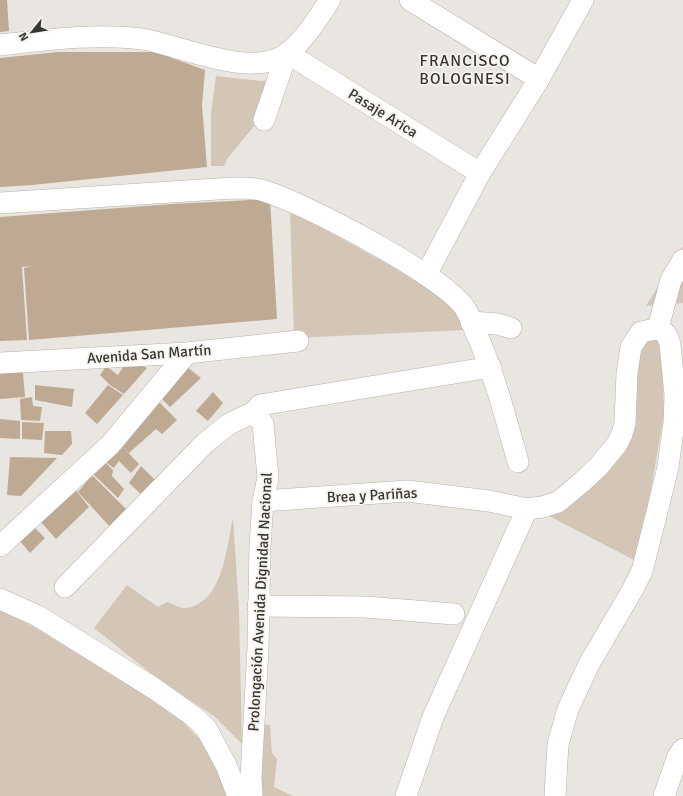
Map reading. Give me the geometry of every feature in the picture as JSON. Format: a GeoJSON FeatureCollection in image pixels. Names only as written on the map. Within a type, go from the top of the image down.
{"type":"FeatureCollection","features":[{"type":"Feature","properties":{"kind":"street"},"geometry":{"type":"LineString","coordinates":[[0,45],[60,39],[115,37],[143,39],[233,62],[254,63],[273,59],[287,53],[313,25],[330,0]]}},
{"type":"Feature","properties":{"kind":"street"},"geometry":{"type":"LineString","coordinates":[[410,0],[539,79]]}},
{"type":"Feature","properties":{"kind":"street"},"geometry":{"type":"LineString","coordinates":[[426,275],[480,173],[539,79],[583,0]]}},
{"type":"Feature","properties":{"kind":"street"},"geometry":{"type":"LineString","coordinates":[[264,120],[287,53]]}},
{"type":"Feature","properties":{"kind":"street","name":"Pasaje Arica"},"geometry":{"type":"LineString","coordinates":[[287,53],[480,173]]}},
{"type":"Feature","properties":{"kind":"street"},"geometry":{"type":"LineString","coordinates":[[0,203],[233,188],[259,190],[293,203],[352,232],[426,275],[455,297],[466,309],[491,367],[518,462]]}},
{"type":"Feature","properties":{"kind":"street"},"geometry":{"type":"LineString","coordinates":[[658,328],[671,280],[683,260]]}},
{"type":"Feature","properties":{"kind":"street"},"geometry":{"type":"LineString","coordinates":[[471,322],[498,324],[511,328]]}},
{"type":"Feature","properties":{"kind":"street"},"geometry":{"type":"LineString","coordinates":[[406,796],[432,717],[527,509],[542,507],[558,502],[588,477],[617,444],[625,424],[627,373],[632,347],[640,332],[658,328],[668,336],[675,395],[674,423],[668,467],[642,570],[633,589],[588,664],[568,709],[558,744],[555,796]]}},
{"type":"Feature","properties":{"kind":"street","name":"Avenida San Martín"},"geometry":{"type":"LineString","coordinates":[[0,363],[187,353],[298,341]]}},
{"type":"Feature","properties":{"kind":"street"},"geometry":{"type":"LineString","coordinates":[[0,546],[110,445],[187,353]]}},
{"type":"Feature","properties":{"kind":"street"},"geometry":{"type":"LineString","coordinates":[[65,587],[205,443],[229,424],[254,412],[260,405],[276,401],[491,367]]}},
{"type":"Feature","properties":{"kind":"street","name":"Prolongación Avenida Dignidad Nacional"},"geometry":{"type":"LineString","coordinates":[[252,796],[250,777],[258,648],[258,606],[263,501],[268,477],[263,424],[254,412]]}},
{"type":"Feature","properties":{"kind":"street","name":"Brea y Pariñas"},"geometry":{"type":"LineString","coordinates":[[263,501],[407,491],[489,501],[527,509]]}},
{"type":"Feature","properties":{"kind":"street"},"geometry":{"type":"LineString","coordinates":[[0,599],[38,616],[155,689],[192,716],[206,728],[226,765],[238,796]]}},
{"type":"Feature","properties":{"kind":"street"},"geometry":{"type":"LineString","coordinates":[[258,606],[366,607],[454,614]]}},
{"type":"Feature","properties":{"kind":"street"},"geometry":{"type":"LineString","coordinates":[[664,796],[678,756],[683,749]]}},
{"type":"Feature","properties":{"kind":"shaded area"},"geometry":{"type":"Polygon","coordinates":[[[216,76],[261,81],[279,79],[259,120],[227,159],[224,166],[211,166],[211,114],[216,76]]]}},
{"type":"Feature","properties":{"kind":"shaded area"},"geometry":{"type":"Polygon","coordinates":[[[290,210],[391,266],[457,307],[464,330],[294,338],[290,210]]]}},
{"type":"Feature","properties":{"kind":"shaded area"},"geometry":{"type":"Polygon","coordinates":[[[683,246],[683,303],[646,306],[683,246]]]}},
{"type":"Feature","properties":{"kind":"shaded area"},"geometry":{"type":"Polygon","coordinates":[[[655,331],[662,353],[664,415],[641,546],[634,560],[549,516],[572,501],[605,468],[640,339],[655,331]]]}},
{"type":"Feature","properties":{"kind":"shaded area"},"geometry":{"type":"Polygon","coordinates":[[[233,518],[239,610],[242,744],[214,716],[153,675],[94,628],[127,585],[158,607],[167,602],[185,608],[199,603],[209,595],[221,572],[233,518]]]}},
{"type":"Feature","properties":{"kind":"shaded area"},"geometry":{"type":"Polygon","coordinates":[[[0,610],[36,628],[131,686],[183,722],[207,747],[229,796],[0,796],[0,610]]]}},
{"type":"Feature","properties":{"kind":"shaded area"},"geometry":{"type":"Polygon","coordinates":[[[262,724],[270,725],[272,753],[277,759],[274,787],[293,796],[259,796],[262,724]]]}},
{"type":"Feature","properties":{"kind":"building"},"geometry":{"type":"Polygon","coordinates":[[[0,0],[7,0],[9,31],[0,32],[0,0]]]}},
{"type":"Feature","properties":{"kind":"building"},"geometry":{"type":"Polygon","coordinates":[[[58,52],[155,52],[205,70],[202,105],[207,167],[0,187],[0,58],[58,52]]]}},
{"type":"Feature","properties":{"kind":"building"},"geometry":{"type":"Polygon","coordinates":[[[270,199],[277,319],[29,340],[24,268],[34,266],[22,267],[27,340],[0,341],[0,217],[172,204],[270,199]]]}},
{"type":"Feature","properties":{"kind":"building"},"geometry":{"type":"Polygon","coordinates":[[[129,358],[147,368],[124,394],[110,385],[100,375],[106,366],[118,375],[129,358]]]}},
{"type":"Feature","properties":{"kind":"building"},"geometry":{"type":"Polygon","coordinates":[[[187,367],[201,378],[170,407],[161,398],[187,367]]]}},
{"type":"Feature","properties":{"kind":"building"},"geometry":{"type":"Polygon","coordinates":[[[23,373],[25,397],[0,399],[0,374],[23,373]]]}},
{"type":"Feature","properties":{"kind":"building"},"geometry":{"type":"Polygon","coordinates":[[[35,385],[74,389],[72,407],[35,400],[35,385]]]}},
{"type":"Feature","properties":{"kind":"building"},"geometry":{"type":"Polygon","coordinates":[[[108,385],[123,395],[97,424],[85,413],[108,385]]]}},
{"type":"Feature","properties":{"kind":"building"},"geometry":{"type":"Polygon","coordinates":[[[213,392],[223,403],[208,421],[196,411],[213,392]]]}},
{"type":"Feature","properties":{"kind":"building"},"geometry":{"type":"Polygon","coordinates":[[[32,397],[33,406],[42,407],[40,421],[21,420],[20,399],[32,397]]]}},
{"type":"Feature","properties":{"kind":"building"},"geometry":{"type":"Polygon","coordinates":[[[159,402],[177,420],[162,434],[156,429],[129,453],[121,445],[139,464],[131,473],[119,461],[114,468],[104,461],[159,402]]]}},
{"type":"Feature","properties":{"kind":"building"},"geometry":{"type":"Polygon","coordinates":[[[0,419],[20,421],[20,439],[0,438],[0,419]]]}},
{"type":"Feature","properties":{"kind":"building"},"geometry":{"type":"Polygon","coordinates":[[[22,422],[44,423],[42,440],[22,439],[22,422]]]}},
{"type":"Feature","properties":{"kind":"building"},"geometry":{"type":"Polygon","coordinates":[[[45,431],[71,431],[72,444],[62,455],[44,453],[45,431]]]}},
{"type":"Feature","properties":{"kind":"building"},"geometry":{"type":"Polygon","coordinates":[[[10,457],[57,458],[21,496],[7,495],[10,457]]]}},
{"type":"Feature","properties":{"kind":"building"},"geometry":{"type":"Polygon","coordinates":[[[104,461],[113,470],[112,476],[124,489],[118,498],[92,473],[104,461]]]}},
{"type":"Feature","properties":{"kind":"building"},"geometry":{"type":"Polygon","coordinates":[[[141,466],[155,480],[142,495],[129,483],[141,466]]]}},
{"type":"Feature","properties":{"kind":"building"},"geometry":{"type":"Polygon","coordinates":[[[92,475],[129,512],[113,530],[78,492],[92,475]]]}},
{"type":"Feature","properties":{"kind":"building"},"geometry":{"type":"Polygon","coordinates":[[[75,489],[89,507],[56,539],[41,522],[75,489]]]}},
{"type":"Feature","properties":{"kind":"building"},"geometry":{"type":"Polygon","coordinates":[[[32,525],[45,538],[30,553],[19,540],[32,525]]]}},
{"type":"Feature","properties":{"kind":"district","name":"FRANCISCO BOLOGNESI"},"geometry":{"type":"Point","coordinates":[465,69]}}]}
